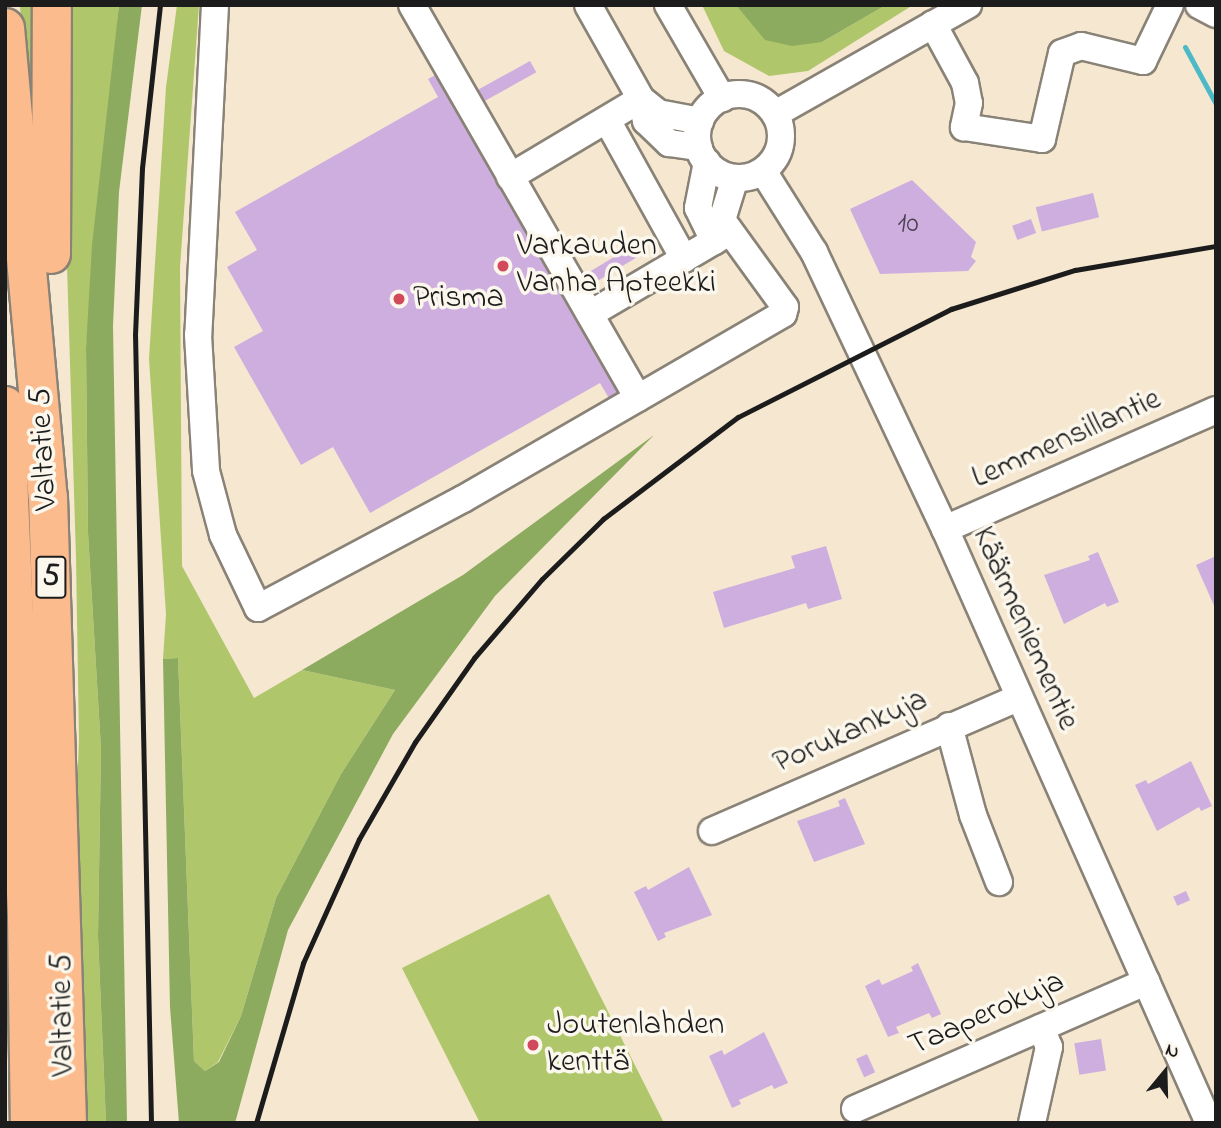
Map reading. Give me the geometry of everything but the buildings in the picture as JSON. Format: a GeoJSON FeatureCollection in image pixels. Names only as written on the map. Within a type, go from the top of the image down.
{"type":"FeatureCollection","features":[{"type":"Feature","properties":{"kind":"highway"},"geometry":{"type":"LineString","coordinates":[[39,364],[51,256],[52,5]]}},
{"type":"Feature","properties":{"kind":"highway","name":"Valtatie 5"},"geometry":{"type":"LineString","coordinates":[[5,28],[39,364],[49,525],[67,1123]]}},
{"type":"Feature","properties":{"kind":"highway","name":"Valtatie 5"},"geometry":{"type":"LineString","coordinates":[[5,406],[27,916],[30,1123]]}},
{"type":"Feature","properties":{"kind":"street"},"geometry":{"type":"LineString","coordinates":[[215,5],[198,335],[203,435],[206,471],[223,535],[258,608],[463,499],[783,314],[785,307],[761,272],[722,237],[698,208],[703,155],[700,121],[722,98],[745,94],[767,104],[775,114],[780,125],[779,150],[763,171],[735,178],[703,155],[669,143],[646,121],[640,99],[588,5]]}},
{"type":"Feature","properties":{"kind":"street"},"geometry":{"type":"LineString","coordinates":[[412,5],[638,398]]}},
{"type":"Feature","properties":{"kind":"street"},"geometry":{"type":"LineString","coordinates":[[668,5],[722,98]]}},
{"type":"Feature","properties":{"kind":"street"},"geometry":{"type":"LineString","coordinates":[[775,114],[968,5]]}},
{"type":"Feature","properties":{"kind":"street"},"geometry":{"type":"LineString","coordinates":[[933,24],[965,83],[969,103],[964,127],[1042,139],[1062,53],[1082,46],[1143,61],[1170,5]]}},
{"type":"Feature","properties":{"kind":"street"},"geometry":{"type":"LineString","coordinates":[[1199,5],[1216,14]]}},
{"type":"Feature","properties":{"kind":"street"},"geometry":{"type":"LineString","coordinates":[[510,177],[640,99]]}},
{"type":"Feature","properties":{"kind":"street"},"geometry":{"type":"LineString","coordinates":[[640,99],[666,116],[700,121]]}},
{"type":"Feature","properties":{"kind":"street"},"geometry":{"type":"LineString","coordinates":[[607,120],[684,259]]}},
{"type":"Feature","properties":{"kind":"street","name":"Käärmeniementie"},"geometry":{"type":"LineString","coordinates":[[763,171],[814,252],[945,530],[1209,1123]]}},
{"type":"Feature","properties":{"kind":"street"},"geometry":{"type":"LineString","coordinates":[[722,237],[722,220],[735,178]]}},
{"type":"Feature","properties":{"kind":"street"},"geometry":{"type":"LineString","coordinates":[[590,314],[722,237]]}},
{"type":"Feature","properties":{"kind":"street","name":"Lemmensillantie"},"geometry":{"type":"LineString","coordinates":[[945,530],[1216,410]]}},
{"type":"Feature","properties":{"kind":"street","name":"Porukankuja"},"geometry":{"type":"LineString","coordinates":[[712,831],[1018,698]]}},
{"type":"Feature","properties":{"kind":"street"},"geometry":{"type":"LineString","coordinates":[[949,726],[973,815],[999,883]]}},
{"type":"Feature","properties":{"kind":"street","name":"Taaperokuja"},"geometry":{"type":"LineString","coordinates":[[855,1109],[1146,982]]}},
{"type":"Feature","properties":{"kind":"street"},"geometry":{"type":"LineString","coordinates":[[1032,1123],[1049,1047],[1041,1028]]}},
{"type":"Feature","properties":{"kind":"green space"},"geometry":{"type":"Polygon","coordinates":[[[40,5],[37,167],[20,7],[40,5]]]}},
{"type":"Feature","properties":{"kind":"green space"},"geometry":{"type":"Polygon","coordinates":[[[68,5],[119,5],[86,348],[88,533],[101,749],[98,936],[106,1123],[82,1123],[75,841],[79,740],[76,558],[66,233],[68,5]]]}},
{"type":"Feature","properties":{"kind":"green space"},"geometry":{"type":"Polygon","coordinates":[[[119,5],[142,5],[119,192],[113,326],[127,1123],[106,1123],[98,936],[101,749],[88,533],[86,348],[92,245],[119,5]]]}},
{"type":"Feature","properties":{"kind":"green space"},"geometry":{"type":"Polygon","coordinates":[[[177,5],[199,5],[180,267],[182,566],[254,698],[302,670],[395,690],[341,774],[276,898],[241,1016],[218,1062],[205,1071],[194,1061],[178,658],[163,659],[166,614],[149,359],[166,87],[177,5]]]}},
{"type":"Feature","properties":{"kind":"green space"},"geometry":{"type":"Polygon","coordinates":[[[702,5],[736,5],[822,42],[886,5],[913,5],[808,71],[769,76],[724,51],[702,5]]]}},
{"type":"Feature","properties":{"kind":"green space"},"geometry":{"type":"Polygon","coordinates":[[[736,5],[886,5],[822,42],[792,46],[765,40],[736,5]]]}},
{"type":"Feature","properties":{"kind":"green space"},"geometry":{"type":"Polygon","coordinates":[[[654,435],[495,596],[393,734],[288,930],[235,1123],[179,1123],[170,1007],[163,659],[178,658],[194,1061],[205,1071],[219,1062],[241,1016],[276,898],[341,774],[395,690],[302,670],[463,575],[654,435]]]}},
{"type":"Feature","properties":{"kind":"green space","name":"Joutenlahden kenttä"},"geometry":{"type":"Polygon","coordinates":[[[549,894],[664,1123],[480,1123],[402,968],[549,894]]]}},
{"type":"Feature","properties":{"kind":"waterway"},"geometry":{"type":"LineString","coordinates":[[1185,47],[1216,104]]}},
{"type":"Feature","properties":{"kind":"railway"},"geometry":{"type":"LineString","coordinates":[[151,1123],[135,335],[142,168],[160,5]]}},
{"type":"Feature","properties":{"kind":"railway"},"geometry":{"type":"LineString","coordinates":[[256,1123],[303,963],[359,839],[415,742],[474,658],[542,579],[603,519],[738,417],[951,309],[1075,270],[1216,246]]}},
{"type":"Feature","properties":{"kind":"place","name":"Varkauden Vanha Apteekki"},"geometry":{"type":"Point","coordinates":[503,266]}},
{"type":"Feature","properties":{"kind":"place","name":"Prisma"},"geometry":{"type":"Point","coordinates":[399,299]}},
{"type":"Feature","properties":{"kind":"place","name":"Joutenlahden kenttä"},"geometry":{"type":"Point","coordinates":[533,1045]}}]}
